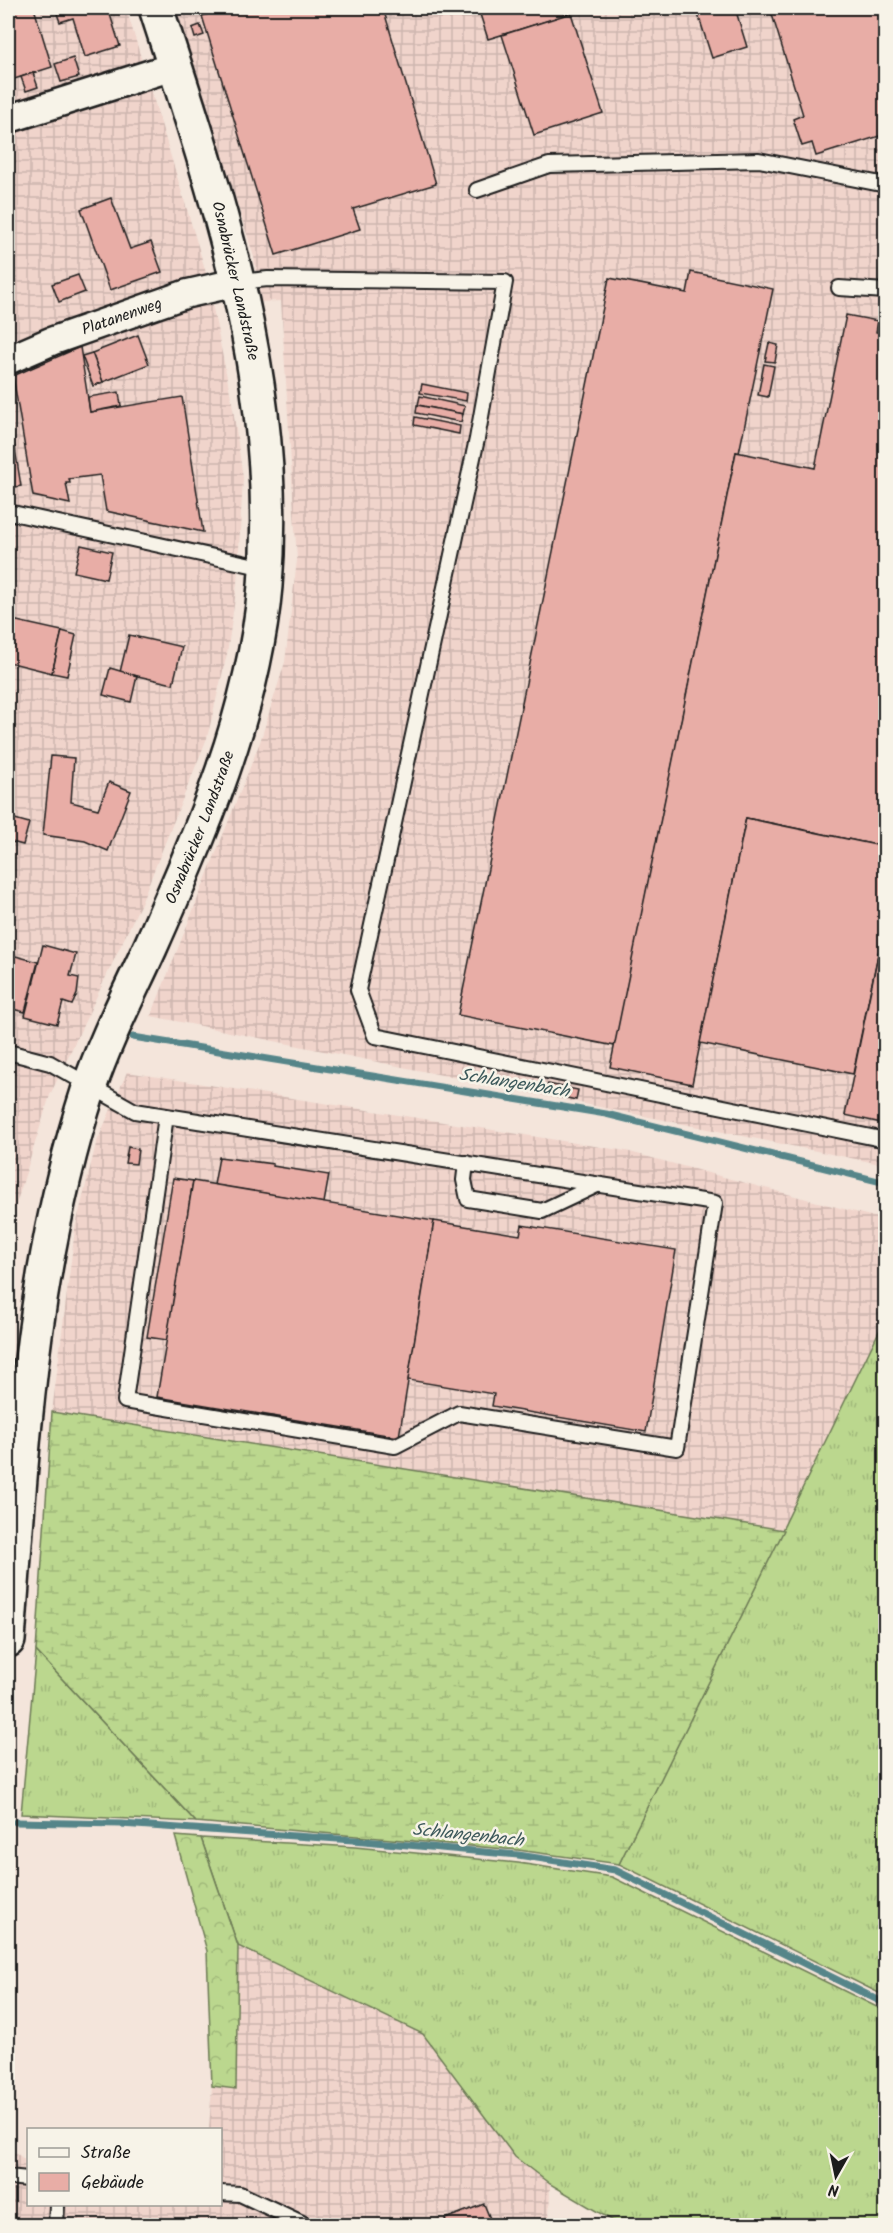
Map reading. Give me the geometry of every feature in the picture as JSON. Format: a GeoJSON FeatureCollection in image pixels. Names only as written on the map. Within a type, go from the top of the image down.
{"type":"FeatureCollection","features":[{"type":"Feature","properties":{"kind":"street","name":"Osnabrücker Landstraße"},"geometry":{"type":"LineString","coordinates":[[8,1640],[25,1409],[35,1319],[52,1223],[90,1087],[161,921],[234,739],[256,658],[266,568],[265,479],[259,400],[251,340],[239,282],[208,165],[156,8]]}},
{"type":"Feature","properties":{"kind":"street"},"geometry":{"type":"LineString","coordinates":[[8,119],[175,66]]}},
{"type":"Feature","properties":{"kind":"street","name":"Platanenweg"},"geometry":{"type":"LineString","coordinates":[[8,360],[52,341],[186,294],[239,282]]}},
{"type":"Feature","properties":{"kind":"lane"},"geometry":{"type":"LineString","coordinates":[[477,190],[549,165],[759,160],[885,185]]}},
{"type":"Feature","properties":{"kind":"lane"},"geometry":{"type":"LineString","coordinates":[[239,282],[268,279],[505,282],[477,439],[358,990],[375,1036],[885,1140]]}},
{"type":"Feature","properties":{"kind":"lane"},"geometry":{"type":"LineString","coordinates":[[839,288],[885,291]]}},
{"type":"Feature","properties":{"kind":"lane"},"geometry":{"type":"LineString","coordinates":[[8,512],[266,568]]}},
{"type":"Feature","properties":{"kind":"lane"},"geometry":{"type":"LineString","coordinates":[[8,1052],[50,1063],[135,1111],[715,1203],[677,1448],[459,1413],[395,1446],[125,1401],[166,1116]]}},
{"type":"Feature","properties":{"kind":"lane"},"geometry":{"type":"LineString","coordinates":[[466,1163],[464,1180],[468,1199],[542,1211],[597,1185]]}},
{"type":"Feature","properties":{"kind":"lane"},"geometry":{"type":"LineString","coordinates":[[8,2177],[27,2179]]}},
{"type":"Feature","properties":{"kind":"lane"},"geometry":{"type":"LineString","coordinates":[[222,2193],[240,2194],[302,2223]]}},
{"type":"Feature","properties":{"kind":"lane"},"geometry":{"type":"LineString","coordinates":[[56,2226],[57,2206]]}},
{"type":"Feature","properties":{"kind":"shaded area"},"geometry":{"type":"Polygon","coordinates":[[[8,8],[126,8],[205,269],[232,402],[243,478],[237,584],[227,654],[207,738],[141,903],[50,1095],[13,1214],[8,1250],[8,8]]]}},
{"type":"Feature","properties":{"kind":"shaded area"},"geometry":{"type":"Polygon","coordinates":[[[176,8],[885,8],[885,1165],[151,1016],[260,742],[285,662],[297,560],[281,301],[260,302],[254,257],[176,8]]]}},
{"type":"Feature","properties":{"kind":"shaded area"},"geometry":{"type":"Polygon","coordinates":[[[127,1072],[626,1151],[885,1220],[885,1319],[784,1530],[52,1412],[75,1229],[96,1144],[127,1072]]]}},
{"type":"Feature","properties":{"kind":"shaded area"},"geometry":{"type":"Polygon","coordinates":[[[238,1946],[423,2034],[515,2157],[550,2184],[549,2225],[8,2225],[8,2147],[27,2161],[27,2206],[222,2206],[222,2128],[209,2128],[212,2086],[236,2089],[238,1946]]]}},
{"type":"Feature","properties":{"kind":"green space"},"geometry":{"type":"Polygon","coordinates":[[[885,1319],[885,1996],[619,1864],[885,1319]]]}},
{"type":"Feature","properties":{"kind":"green space"},"geometry":{"type":"Polygon","coordinates":[[[52,1412],[784,1530],[619,1864],[518,1850],[196,1822],[36,1651],[52,1412]]]}},
{"type":"Feature","properties":{"kind":"green space"},"geometry":{"type":"Polygon","coordinates":[[[36,1651],[196,1822],[21,1814],[36,1651]]]}},
{"type":"Feature","properties":{"kind":"green space"},"geometry":{"type":"Polygon","coordinates":[[[175,1836],[201,1838],[238,1946],[236,2089],[212,2086],[207,1951],[175,1836]]]}},
{"type":"Feature","properties":{"kind":"green space"},"geometry":{"type":"Polygon","coordinates":[[[201,1838],[355,1847],[518,1863],[612,1877],[885,2011],[885,2225],[620,2225],[550,2184],[515,2157],[423,2034],[238,1946],[201,1838]]]}},
{"type":"Feature","properties":{"kind":"building"},"geometry":{"type":"Polygon","coordinates":[[[8,8],[34,8],[52,67],[8,81],[8,8]]]}},
{"type":"Feature","properties":{"kind":"building"},"geometry":{"type":"Polygon","coordinates":[[[55,8],[108,8],[120,46],[85,57],[73,18],[60,22],[55,8]]]}},
{"type":"Feature","properties":{"kind":"building"},"geometry":{"type":"Polygon","coordinates":[[[229,8],[383,8],[436,184],[353,209],[360,229],[276,255],[202,16],[229,8]]]}},
{"type":"Feature","properties":{"kind":"building"},"geometry":{"type":"Polygon","coordinates":[[[478,8],[589,8],[488,39],[478,8]]]}},
{"type":"Feature","properties":{"kind":"building"},"geometry":{"type":"Polygon","coordinates":[[[696,8],[735,8],[747,47],[712,58],[696,8]]]}},
{"type":"Feature","properties":{"kind":"building"},"geometry":{"type":"Polygon","coordinates":[[[770,8],[886,8],[886,134],[816,156],[812,143],[802,146],[793,119],[803,115],[770,8]]]}},
{"type":"Feature","properties":{"kind":"building"},"geometry":{"type":"Polygon","coordinates":[[[571,13],[603,113],[534,135],[502,35],[571,13]]]}},
{"type":"Feature","properties":{"kind":"building"},"geometry":{"type":"Polygon","coordinates":[[[200,25],[204,35],[195,38],[192,28],[200,25]]]}},
{"type":"Feature","properties":{"kind":"building"},"geometry":{"type":"Polygon","coordinates":[[[73,58],[79,77],[61,82],[55,64],[73,58]]]}},
{"type":"Feature","properties":{"kind":"building"},"geometry":{"type":"Polygon","coordinates":[[[33,73],[38,87],[26,91],[21,77],[33,73]]]}},
{"type":"Feature","properties":{"kind":"building"},"geometry":{"type":"Polygon","coordinates":[[[111,198],[130,249],[151,242],[162,272],[110,290],[81,209],[111,198]]]}},
{"type":"Feature","properties":{"kind":"building"},"geometry":{"type":"Polygon","coordinates":[[[691,272],[773,289],[739,453],[736,452],[615,1046],[458,1015],[609,278],[687,293],[691,272]]]}},
{"type":"Feature","properties":{"kind":"building"},"geometry":{"type":"Polygon","coordinates":[[[78,275],[85,292],[59,302],[52,284],[78,275]]]}},
{"type":"Feature","properties":{"kind":"building"},"geometry":{"type":"Polygon","coordinates":[[[846,315],[878,321],[876,332],[886,334],[886,847],[746,818],[692,1084],[610,1067],[736,452],[815,468],[846,315]]]}},
{"type":"Feature","properties":{"kind":"building"},"geometry":{"type":"Polygon","coordinates":[[[138,335],[149,364],[103,382],[92,353],[138,335]]]}},
{"type":"Feature","properties":{"kind":"building"},"geometry":{"type":"Polygon","coordinates":[[[769,343],[778,345],[775,362],[765,361],[769,343]]]}},
{"type":"Feature","properties":{"kind":"building"},"geometry":{"type":"Polygon","coordinates":[[[80,347],[90,412],[182,397],[203,532],[106,511],[100,475],[69,479],[70,483],[66,483],[70,504],[33,496],[13,376],[80,347]]]}},
{"type":"Feature","properties":{"kind":"building"},"geometry":{"type":"Polygon","coordinates":[[[92,353],[103,382],[93,386],[82,356],[92,353]]]}},
{"type":"Feature","properties":{"kind":"building"},"geometry":{"type":"Polygon","coordinates":[[[764,364],[774,366],[768,397],[758,395],[764,364]]]}},
{"type":"Feature","properties":{"kind":"building"},"geometry":{"type":"Polygon","coordinates":[[[422,384],[467,393],[466,401],[420,393],[422,384]]]}},
{"type":"Feature","properties":{"kind":"building"},"geometry":{"type":"Polygon","coordinates":[[[119,392],[121,406],[90,412],[88,397],[119,392]]]}},
{"type":"Feature","properties":{"kind":"building"},"geometry":{"type":"Polygon","coordinates":[[[420,396],[465,406],[463,414],[418,405],[420,396]]]}},
{"type":"Feature","properties":{"kind":"building"},"geometry":{"type":"Polygon","coordinates":[[[417,405],[463,414],[461,422],[416,413],[417,405]]]}},
{"type":"Feature","properties":{"kind":"building"},"geometry":{"type":"Polygon","coordinates":[[[415,417],[460,426],[459,434],[414,425],[415,417]]]}},
{"type":"Feature","properties":{"kind":"building"},"geometry":{"type":"Polygon","coordinates":[[[8,418],[10,418],[21,486],[8,488],[8,418]]]}},
{"type":"Feature","properties":{"kind":"building"},"geometry":{"type":"Polygon","coordinates":[[[81,545],[112,552],[106,579],[74,572],[81,545]]]}},
{"type":"Feature","properties":{"kind":"building"},"geometry":{"type":"Polygon","coordinates":[[[8,619],[62,631],[52,673],[8,662],[8,619]]]}},
{"type":"Feature","properties":{"kind":"building"},"geometry":{"type":"Polygon","coordinates":[[[62,631],[76,635],[67,676],[52,673],[62,631]]]}},
{"type":"Feature","properties":{"kind":"building"},"geometry":{"type":"Polygon","coordinates":[[[129,635],[182,647],[173,684],[120,672],[129,635]]]}},
{"type":"Feature","properties":{"kind":"building"},"geometry":{"type":"Polygon","coordinates":[[[110,668],[137,676],[131,702],[103,695],[110,668]]]}},
{"type":"Feature","properties":{"kind":"building"},"geometry":{"type":"Polygon","coordinates":[[[51,756],[74,758],[71,802],[98,809],[109,782],[131,791],[108,851],[85,841],[43,835],[51,756]]]}},
{"type":"Feature","properties":{"kind":"building"},"geometry":{"type":"Polygon","coordinates":[[[8,817],[29,823],[23,845],[8,841],[8,817]]]}},
{"type":"Feature","properties":{"kind":"building"},"geometry":{"type":"Polygon","coordinates":[[[746,818],[886,847],[886,916],[853,1074],[700,1043],[746,818]]]}},
{"type":"Feature","properties":{"kind":"building"},"geometry":{"type":"Polygon","coordinates":[[[886,916],[886,1124],[845,1115],[886,916]]]}},
{"type":"Feature","properties":{"kind":"building"},"geometry":{"type":"Polygon","coordinates":[[[43,945],[76,954],[70,976],[79,978],[77,994],[72,1005],[63,1002],[57,1024],[25,1016],[43,945]]]}},
{"type":"Feature","properties":{"kind":"building"},"geometry":{"type":"Polygon","coordinates":[[[8,954],[38,962],[25,1012],[8,1008],[8,954]]]}},
{"type":"Feature","properties":{"kind":"building"},"geometry":{"type":"Polygon","coordinates":[[[548,1084],[578,1090],[576,1100],[546,1093],[548,1084]]]}},
{"type":"Feature","properties":{"kind":"building"},"geometry":{"type":"Polygon","coordinates":[[[128,1147],[138,1149],[136,1164],[125,1163],[128,1147]]]}},
{"type":"Feature","properties":{"kind":"building"},"geometry":{"type":"Polygon","coordinates":[[[219,1157],[273,1164],[273,1166],[329,1175],[324,1203],[214,1185],[219,1157]]]}},
{"type":"Feature","properties":{"kind":"building"},"geometry":{"type":"Polygon","coordinates":[[[173,1178],[193,1181],[167,1340],[147,1337],[173,1178]]]}},
{"type":"Feature","properties":{"kind":"building"},"geometry":{"type":"Polygon","coordinates":[[[193,1181],[434,1221],[399,1437],[157,1397],[193,1181]]]}},
{"type":"Feature","properties":{"kind":"building"},"geometry":{"type":"Polygon","coordinates":[[[434,1221],[520,1235],[522,1225],[676,1250],[646,1432],[492,1406],[494,1394],[408,1380],[434,1221]]]}},
{"type":"Feature","properties":{"kind":"building"},"geometry":{"type":"Polygon","coordinates":[[[484,2204],[493,2226],[447,2226],[445,2219],[484,2204]]]}},
{"type":"Feature","properties":{"kind":"waterway","name":"Schlangenbach"},"geometry":{"type":"LineString","coordinates":[[133,1037],[606,1114],[886,1183]]}},
{"type":"Feature","properties":{"kind":"waterway","name":"Schlangenbach"},"geometry":{"type":"LineString","coordinates":[[16,1822],[121,1824],[353,1840],[518,1855],[615,1870],[886,2004]]}}]}
